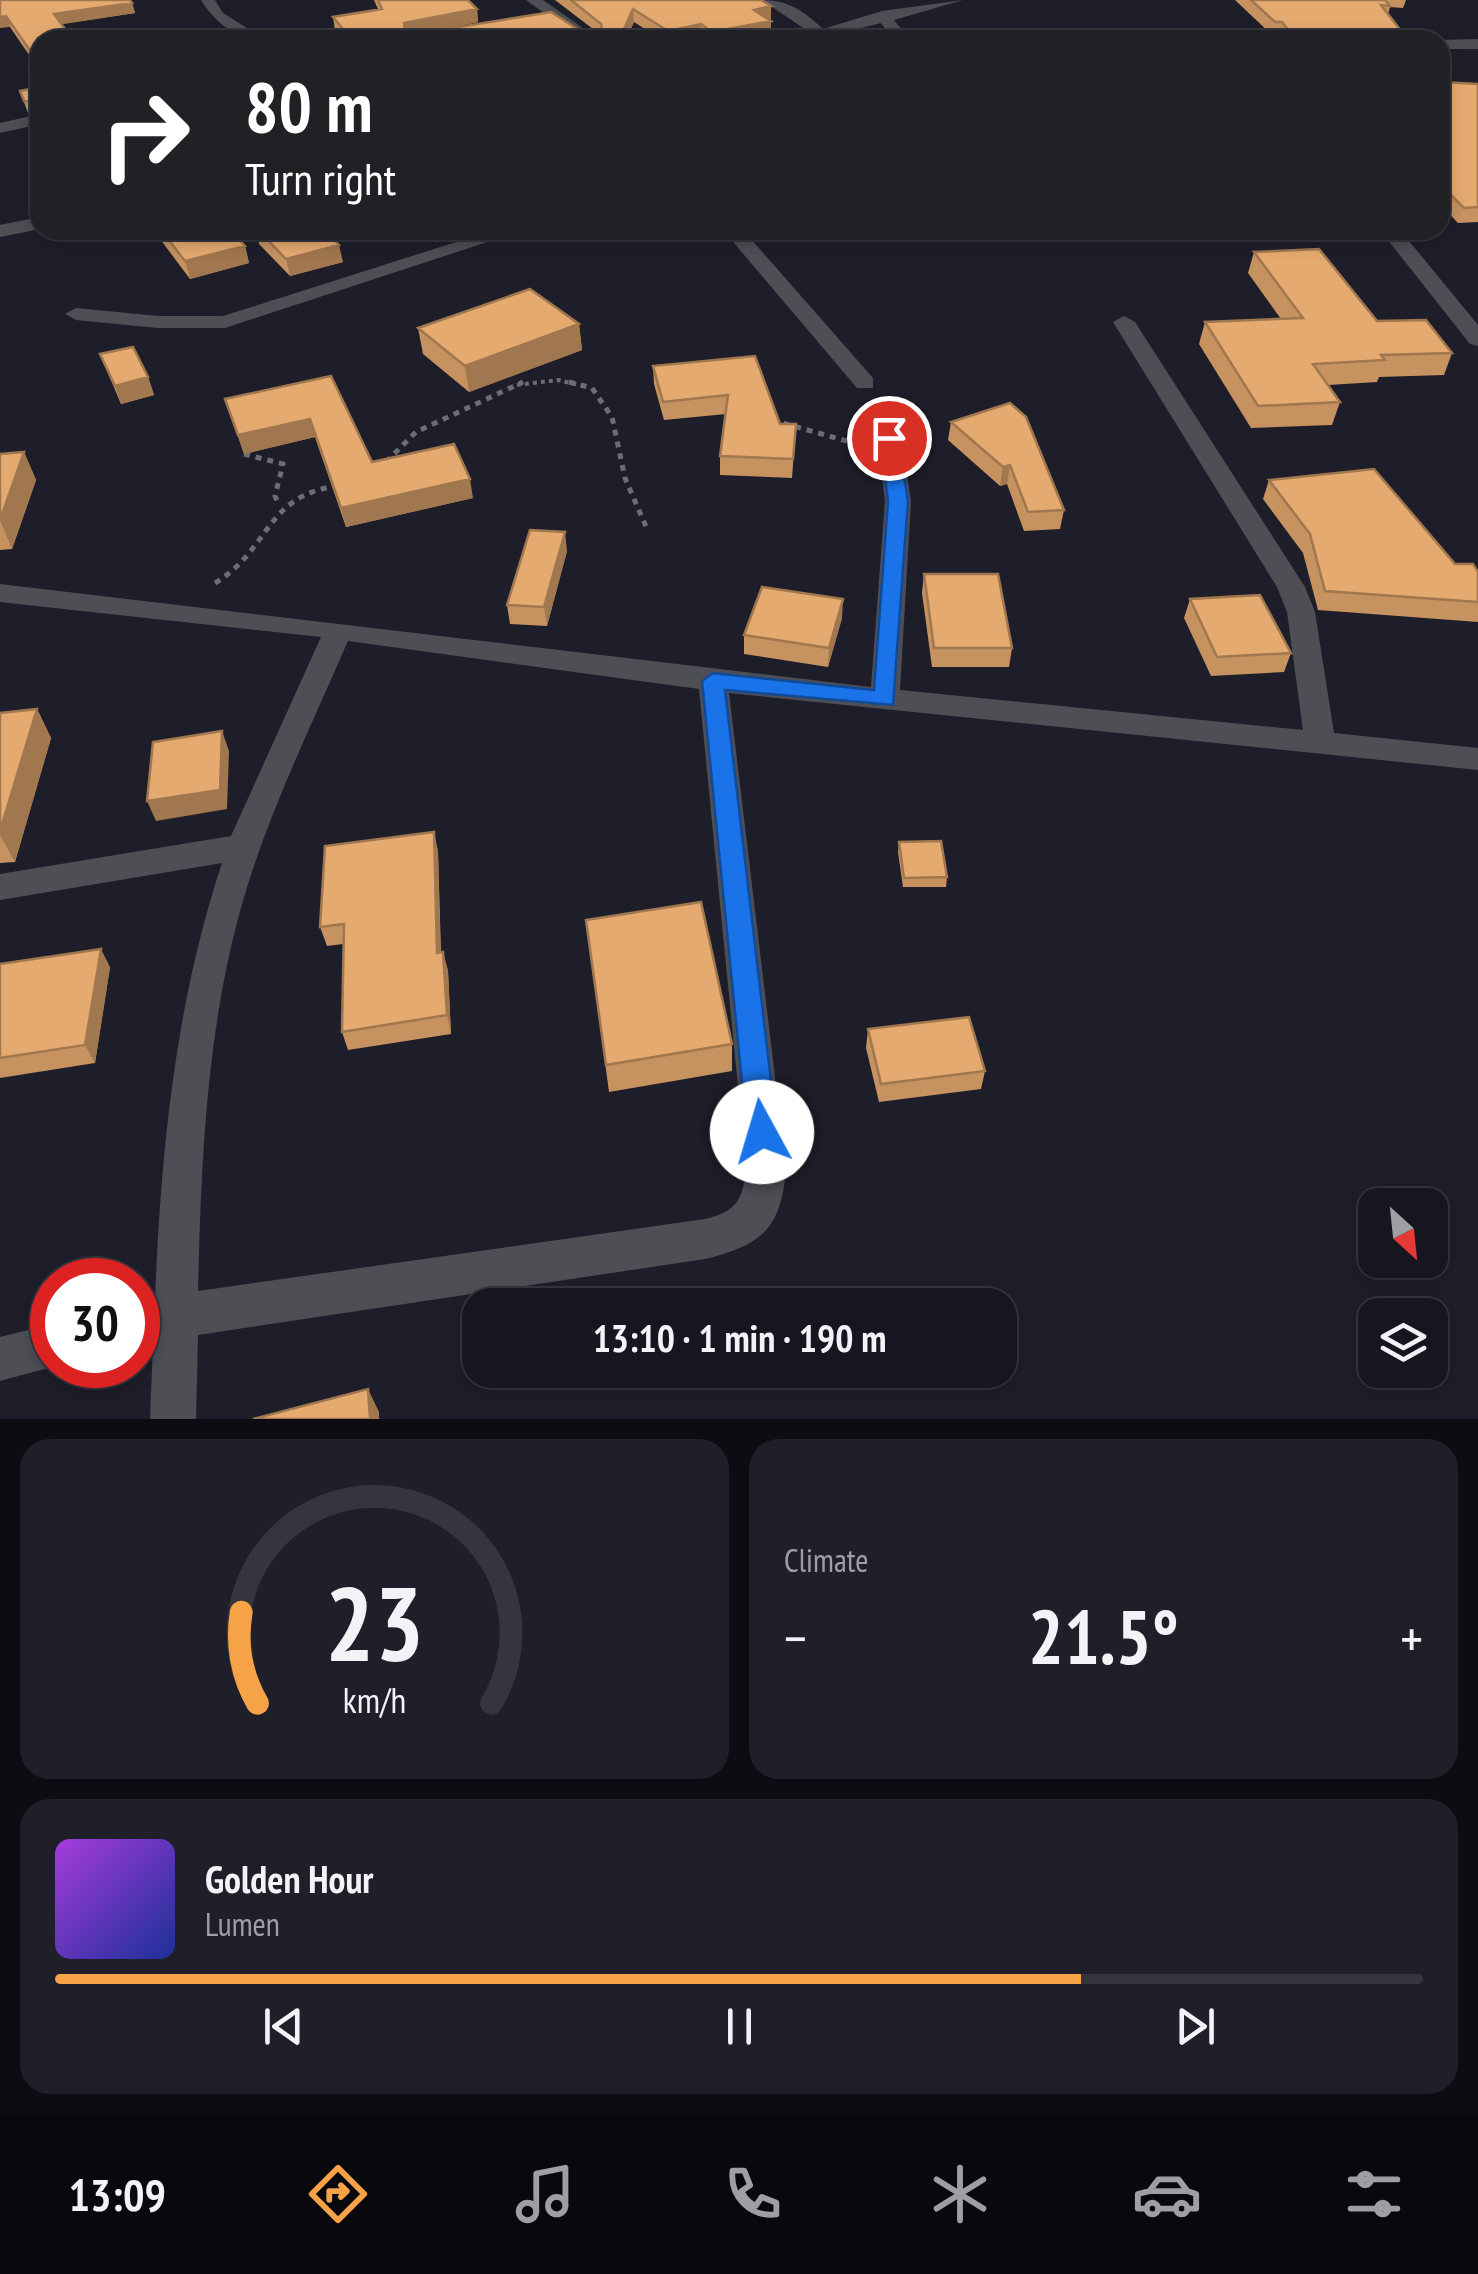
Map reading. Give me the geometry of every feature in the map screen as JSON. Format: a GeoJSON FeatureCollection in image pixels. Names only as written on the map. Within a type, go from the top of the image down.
{"type":"FeatureCollection","features":[{"type":"Feature","properties":{"kind":"street"},"geometry":{"type":"LineString","coordinates":[[208,0],[218,16],[241,30]]}},
{"type":"Feature","properties":{"kind":"street"},"geometry":{"type":"LineString","coordinates":[[533,0],[576,30]]}},
{"type":"Feature","properties":{"kind":"street"},"geometry":{"type":"LineString","coordinates":[[769,0],[800,15],[816,30]]}},
{"type":"Feature","properties":{"kind":"street"},"geometry":{"type":"LineString","coordinates":[[833,30],[956,0]]}},
{"type":"Feature","properties":{"kind":"street"},"geometry":{"type":"LineString","coordinates":[[882,15],[894,30]]}},
{"type":"Feature","properties":{"kind":"street"},"geometry":{"type":"LineString","coordinates":[[536,19],[554,16]]}},
{"type":"Feature","properties":{"kind":"street"},"geometry":{"type":"LineString","coordinates":[[1450,44],[1478,44]]}},
{"type":"Feature","properties":{"kind":"street"},"geometry":{"type":"LineString","coordinates":[[0,128],[30,121]]}},
{"type":"Feature","properties":{"kind":"street"},"geometry":{"type":"LineString","coordinates":[[0,231],[30,225]]}},
{"type":"Feature","properties":{"kind":"street"},"geometry":{"type":"LineString","coordinates":[[76,314],[158,322],[225,322],[483,240]]}},
{"type":"Feature","properties":{"kind":"street"},"geometry":{"type":"LineString","coordinates":[[742,240],[864,383]]}},
{"type":"Feature","properties":{"kind":"street"},"geometry":{"type":"LineString","coordinates":[[1398,240],[1478,338]]}},
{"type":"Feature","properties":{"kind":"street"},"geometry":{"type":"LineString","coordinates":[[1124,322],[1291,587],[1302,612],[1320,745]]}},
{"type":"Feature","properties":{"kind":"street"},"geometry":{"type":"LineString","coordinates":[[885,699],[898,501],[891,444]]}},
{"type":"Feature","properties":{"kind":"street"},"geometry":{"type":"LineString","coordinates":[[0,593],[339,630],[713,681],[1478,759]]}},
{"type":"Feature","properties":{"kind":"street"},"geometry":{"type":"LineString","coordinates":[[160,1304],[179,1199],[188,1106],[208,982],[243,847],[339,630]]}},
{"type":"Feature","properties":{"kind":"street"},"geometry":{"type":"LineString","coordinates":[[160,1320],[705,1239],[734,1233],[756,1218],[764,1200],[766,1169],[713,681]]}},
{"type":"Feature","properties":{"kind":"street"},"geometry":{"type":"LineString","coordinates":[[0,887],[243,847]]}},
{"type":"Feature","properties":{"kind":"street"},"geometry":{"type":"LineString","coordinates":[[160,1339],[173,1419]]}},
{"type":"Feature","properties":{"kind":"street"},"geometry":{"type":"LineString","coordinates":[[0,1359],[30,1352]]}},
{"type":"Feature","properties":{"kind":"path"},"geometry":{"type":"LineString","coordinates":[[382,465],[416,432],[526,381],[592,388],[612,416],[625,478],[648,528]]}},
{"type":"Feature","properties":{"kind":"path"},"geometry":{"type":"LineString","coordinates":[[762,416],[838,440],[891,444]]}},
{"type":"Feature","properties":{"kind":"path"},"geometry":{"type":"LineString","coordinates":[[244,454],[283,464],[275,496],[279,505]]}},
{"type":"Feature","properties":{"kind":"path"},"geometry":{"type":"LineString","coordinates":[[216,583],[241,566],[279,505],[315,488],[344,485]]}},
{"type":"Feature","properties":{"kind":"building"},"geometry":{"type":"Polygon","coordinates":[[[0,0],[132,3],[54,14],[66,30],[30,30],[30,51],[6,16],[0,17],[0,0]]]}},
{"type":"Feature","properties":{"kind":"building"},"geometry":{"type":"Polygon","coordinates":[[[378,0],[468,0],[477,9],[404,23],[405,30],[344,30],[333,17],[382,9],[378,0]]]}},
{"type":"Feature","properties":{"kind":"building"},"geometry":{"type":"Polygon","coordinates":[[[571,0],[761,0],[771,6],[754,10],[771,21],[723,30],[709,30],[701,24],[666,30],[633,9],[624,30],[579,30],[602,29],[571,0]]]}},
{"type":"Feature","properties":{"kind":"building"},"geometry":{"type":"Polygon","coordinates":[[[1251,0],[1385,0],[1390,6],[1381,5],[1400,30],[1288,30],[1282,22],[1275,22],[1251,0]]]}},
{"type":"Feature","properties":{"kind":"building"},"geometry":{"type":"Polygon","coordinates":[[[551,12],[579,30],[440,30],[551,12]]]}},
{"type":"Feature","properties":{"kind":"building"},"geometry":{"type":"Polygon","coordinates":[[[1450,83],[1478,84],[1478,207],[1464,208],[1450,194],[1450,83]]]}},
{"type":"Feature","properties":{"kind":"building"},"geometry":{"type":"Polygon","coordinates":[[[30,89],[30,101],[24,101],[20,91],[30,89]]]}},
{"type":"Feature","properties":{"kind":"building"},"geometry":{"type":"Polygon","coordinates":[[[169,240],[240,240],[245,246],[185,261],[169,240]]]}},
{"type":"Feature","properties":{"kind":"building"},"geometry":{"type":"Polygon","coordinates":[[[268,240],[334,240],[339,245],[286,259],[268,240]]]}},
{"type":"Feature","properties":{"kind":"building"},"geometry":{"type":"Polygon","coordinates":[[[1319,249],[1377,321],[1426,320],[1452,353],[1381,355],[1385,360],[1313,364],[1340,402],[1258,406],[1205,322],[1303,318],[1254,252],[1319,249]]]}},
{"type":"Feature","properties":{"kind":"building"},"geometry":{"type":"Polygon","coordinates":[[[530,289],[579,324],[465,366],[418,328],[530,289]]]}},
{"type":"Feature","properties":{"kind":"building"},"geometry":{"type":"Polygon","coordinates":[[[133,347],[148,377],[115,386],[100,354],[133,347]]]}},
{"type":"Feature","properties":{"kind":"building"},"geometry":{"type":"Polygon","coordinates":[[[755,356],[780,424],[796,424],[793,459],[720,456],[728,395],[663,402],[653,366],[755,356]]]}},
{"type":"Feature","properties":{"kind":"building"},"geometry":{"type":"Polygon","coordinates":[[[331,376],[372,462],[454,444],[470,479],[341,508],[310,419],[238,435],[225,399],[331,376]]]}},
{"type":"Feature","properties":{"kind":"building"},"geometry":{"type":"Polygon","coordinates":[[[1010,403],[1026,417],[1064,510],[1028,512],[1010,465],[1003,467],[951,422],[1010,403]]]}},
{"type":"Feature","properties":{"kind":"building"},"geometry":{"type":"Polygon","coordinates":[[[24,452],[0,520],[0,454],[24,452]]]}},
{"type":"Feature","properties":{"kind":"building"},"geometry":{"type":"Polygon","coordinates":[[[1374,469],[1455,564],[1473,564],[1478,572],[1478,602],[1325,591],[1310,534],[1269,480],[1374,469]]]}},
{"type":"Feature","properties":{"kind":"building"},"geometry":{"type":"Polygon","coordinates":[[[530,530],[565,532],[544,607],[507,605],[530,530]]]}},
{"type":"Feature","properties":{"kind":"building"},"geometry":{"type":"Polygon","coordinates":[[[924,574],[998,574],[1012,648],[934,648],[924,574]]]}},
{"type":"Feature","properties":{"kind":"building"},"geometry":{"type":"Polygon","coordinates":[[[762,587],[843,599],[829,648],[744,635],[762,587]]]}},
{"type":"Feature","properties":{"kind":"building"},"geometry":{"type":"Polygon","coordinates":[[[1260,595],[1291,653],[1217,657],[1190,599],[1260,595]]]}},
{"type":"Feature","properties":{"kind":"building"},"geometry":{"type":"Polygon","coordinates":[[[37,709],[0,831],[0,713],[37,709]]]}},
{"type":"Feature","properties":{"kind":"building"},"geometry":{"type":"Polygon","coordinates":[[[222,731],[220,790],[147,801],[153,742],[222,731]]]}},
{"type":"Feature","properties":{"kind":"building"},"geometry":{"type":"Polygon","coordinates":[[[434,832],[437,953],[443,952],[447,1015],[342,1032],[344,924],[320,927],[325,846],[434,832]]]}},
{"type":"Feature","properties":{"kind":"building"},"geometry":{"type":"Polygon","coordinates":[[[941,841],[947,877],[904,878],[899,842],[941,841]]]}},
{"type":"Feature","properties":{"kind":"building"},"geometry":{"type":"Polygon","coordinates":[[[701,902],[732,1044],[606,1065],[586,920],[701,902]]]}},
{"type":"Feature","properties":{"kind":"building"},"geometry":{"type":"Polygon","coordinates":[[[101,949],[85,1045],[0,1058],[0,964],[101,949]]]}},
{"type":"Feature","properties":{"kind":"building"},"geometry":{"type":"Polygon","coordinates":[[[969,1017],[985,1071],[881,1084],[868,1029],[969,1017]]]}},
{"type":"Feature","properties":{"kind":"building"},"geometry":{"type":"Polygon","coordinates":[[[368,1389],[370,1419],[253,1419],[368,1389]]]}},
{"type":"Feature","properties":{"kind":"route"},"geometry":{"type":"LineString","coordinates":[[762,1132],[713,681],[885,699],[898,501],[889,438]]}}]}
